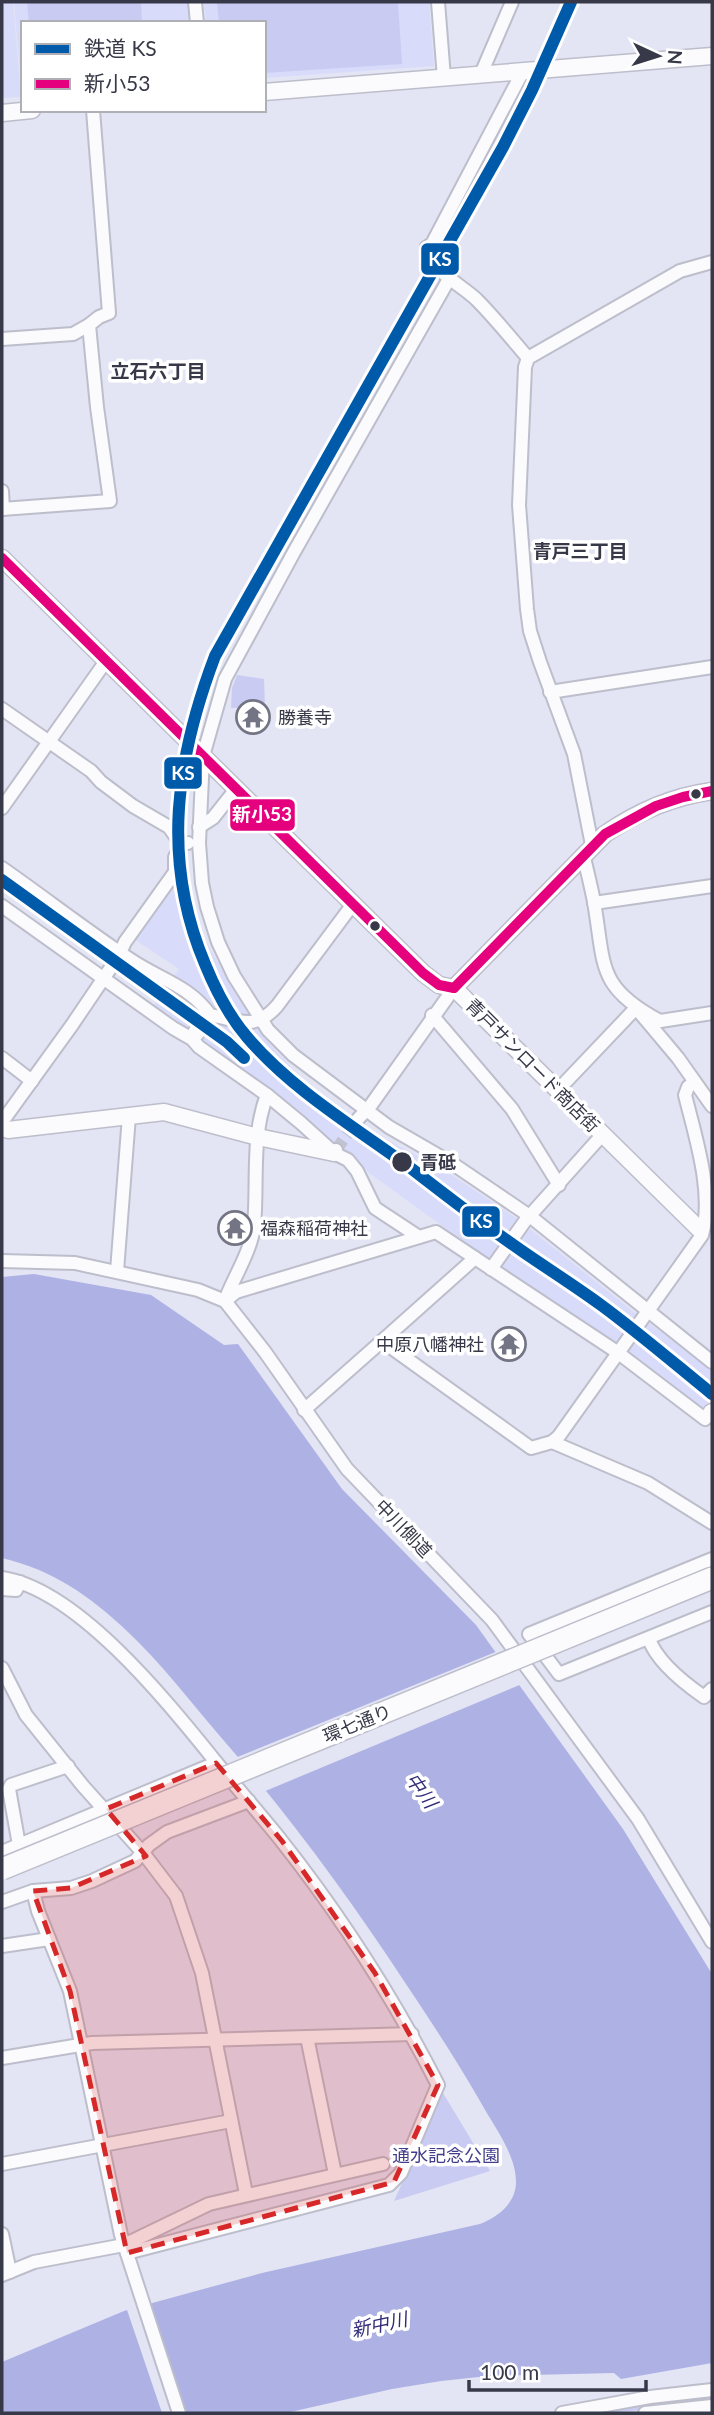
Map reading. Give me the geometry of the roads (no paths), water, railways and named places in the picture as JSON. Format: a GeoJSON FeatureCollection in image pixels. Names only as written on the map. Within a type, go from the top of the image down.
{"type":"FeatureCollection","features":[{"type":"Feature","properties":{"kind":"main road","name":"環七通り"},"geometry":{"type":"LineString","coordinates":[[2,1870],[712,1578]]}},
{"type":"Feature","properties":{"kind":"main road","name":"環七通り"},"geometry":{"type":"LineString","coordinates":[[2,1883],[712,1592]]}},
{"type":"Feature","properties":{"kind":"street"},"geometry":{"type":"LineString","coordinates":[[195,2],[197,21]]}},
{"type":"Feature","properties":{"kind":"street"},"geometry":{"type":"LineString","coordinates":[[438,2],[444,78]]}},
{"type":"Feature","properties":{"kind":"street"},"geometry":{"type":"LineString","coordinates":[[481,74],[512,2]]}},
{"type":"Feature","properties":{"kind":"street"},"geometry":{"type":"LineString","coordinates":[[266,92],[712,56]]}},
{"type":"Feature","properties":{"kind":"street"},"geometry":{"type":"LineString","coordinates":[[523,71],[432,244],[427,247],[431,258],[449,279],[475,299],[528,358]]}},
{"type":"Feature","properties":{"kind":"street"},"geometry":{"type":"LineString","coordinates":[[2,113],[21,111]]}},
{"type":"Feature","properties":{"kind":"street"},"geometry":{"type":"LineString","coordinates":[[2,339],[74,334],[109,313],[93,112]]}},
{"type":"Feature","properties":{"kind":"street"},"geometry":{"type":"LineString","coordinates":[[712,262],[680,271],[528,358],[525,367],[519,505],[528,620],[550,692],[574,754],[603,967],[614,987],[654,1022],[712,1106]]}},
{"type":"Feature","properties":{"kind":"street"},"geometry":{"type":"LineString","coordinates":[[449,279],[244,641],[225,680],[203,756],[199,827],[202,883],[212,924],[234,976],[268,1030],[307,1067],[361,1115],[453,1164],[531,1217],[712,1362]]}},
{"type":"Feature","properties":{"kind":"street"},"geometry":{"type":"LineString","coordinates":[[2,491],[2,509],[110,501],[89,325]]}},
{"type":"Feature","properties":{"kind":"street","name":"青戸サンロード商店街"},"geometry":{"type":"LineString","coordinates":[[2,558],[423,973],[439,985],[454,988],[701,1232]]}},
{"type":"Feature","properties":{"kind":"street"},"geometry":{"type":"LineString","coordinates":[[2,808],[106,661]]}},
{"type":"Feature","properties":{"kind":"street"},"geometry":{"type":"LineString","coordinates":[[550,692],[712,667]]}},
{"type":"Feature","properties":{"kind":"street"},"geometry":{"type":"LineString","coordinates":[[2,709],[91,771],[101,782],[134,806],[169,827],[181,844]]}},
{"type":"Feature","properties":{"kind":"street"},"geometry":{"type":"LineString","coordinates":[[199,827],[213,818],[236,789]]}},
{"type":"Feature","properties":{"kind":"street"},"geometry":{"type":"LineString","coordinates":[[361,1115],[454,988],[588,850],[627,819],[662,802],[712,791]]}},
{"type":"Feature","properties":{"kind":"street"},"geometry":{"type":"LineString","coordinates":[[181,844],[199,843]]}},
{"type":"Feature","properties":{"kind":"street"},"geometry":{"type":"LineString","coordinates":[[2,1122],[175,872],[175,857],[181,844]]}},
{"type":"Feature","properties":{"kind":"street"},"geometry":{"type":"LineString","coordinates":[[2,868],[132,961],[173,982],[200,1001],[208,1016]]}},
{"type":"Feature","properties":{"kind":"street"},"geometry":{"type":"LineString","coordinates":[[594,903],[712,886]]}},
{"type":"Feature","properties":{"kind":"street"},"geometry":{"type":"LineString","coordinates":[[208,1016],[251,1024],[262,1019],[277,1006],[353,904]]}},
{"type":"Feature","properties":{"kind":"street"},"geometry":{"type":"LineString","coordinates":[[2,906],[173,1028],[194,1036],[200,1047],[267,1095],[348,1160],[357,1171],[375,1208],[419,1237]]}},
{"type":"Feature","properties":{"kind":"street"},"geometry":{"type":"LineString","coordinates":[[558,1090],[636,1008]]}},
{"type":"Feature","properties":{"kind":"street"},"geometry":{"type":"LineString","coordinates":[[654,1022],[712,1013]]}},
{"type":"Feature","properties":{"kind":"street"},"geometry":{"type":"LineString","coordinates":[[194,1036],[208,1016]]}},
{"type":"Feature","properties":{"kind":"street"},"geometry":{"type":"LineString","coordinates":[[432,1016],[512,1110],[559,1185]]}},
{"type":"Feature","properties":{"kind":"street"},"geometry":{"type":"LineString","coordinates":[[2,1058],[32,1081]]}},
{"type":"Feature","properties":{"kind":"street"},"geometry":{"type":"LineString","coordinates":[[382,1341],[531,1447],[552,1442],[559,1436],[647,1312],[701,1232],[708,1213],[708,1178],[685,1095],[694,1082]]}},
{"type":"Feature","properties":{"kind":"street"},"geometry":{"type":"LineString","coordinates":[[225,1301],[253,1228],[258,1137],[267,1095]]}},
{"type":"Feature","properties":{"kind":"street"},"geometry":{"type":"LineString","coordinates":[[2,1128],[8,1130],[169,1113],[258,1137],[335,1151]]}},
{"type":"Feature","properties":{"kind":"street"},"geometry":{"type":"LineString","coordinates":[[117,1272],[129,1116]]}},
{"type":"Feature","properties":{"kind":"street"},"geometry":{"type":"LineString","coordinates":[[491,1269],[531,1217],[603,1134]]}},
{"type":"Feature","properties":{"kind":"street"},"geometry":{"type":"LineString","coordinates":[[225,1301],[236,1292],[436,1232],[617,1352],[705,1419],[711,1415]]}},
{"type":"Feature","properties":{"kind":"street"},"geometry":{"type":"LineString","coordinates":[[701,1232],[712,1247]]}},
{"type":"Feature","properties":{"kind":"street"},"geometry":{"type":"LineString","coordinates":[[304,1410],[474,1258]]}},
{"type":"Feature","properties":{"kind":"street"},"geometry":{"type":"LineString","coordinates":[[2,1261],[75,1263],[209,1294],[225,1301]]}},
{"type":"Feature","properties":{"kind":"street","name":"中川側道"},"geometry":{"type":"LineString","coordinates":[[225,1301],[358,1481],[492,1620],[638,1819],[712,1942]]}},
{"type":"Feature","properties":{"kind":"street"},"geometry":{"type":"LineString","coordinates":[[552,1442],[648,1483],[712,1523]]}},
{"type":"Feature","properties":{"kind":"street"},"geometry":{"type":"LineString","coordinates":[[712,1559],[529,1634],[559,1674],[712,1612]]}},
{"type":"Feature","properties":{"kind":"street"},"geometry":{"type":"LineString","coordinates":[[2,1578],[20,1582],[66,1607],[114,1647],[165,1701],[282,1841],[375,1973],[412,2034],[438,2085],[401,2173],[394,2182],[384,2187],[126,2252],[34,2262],[6,2274],[2,2234]]}},
{"type":"Feature","properties":{"kind":"street"},"geometry":{"type":"LineString","coordinates":[[2,1589],[16,1590],[20,1582]]}},
{"type":"Feature","properties":{"kind":"street"},"geometry":{"type":"LineString","coordinates":[[649,1639],[653,1651],[696,1691],[704,1697],[712,1689]]}},
{"type":"Feature","properties":{"kind":"street"},"geometry":{"type":"LineString","coordinates":[[2,1668],[26,1715],[144,1854],[176,1896],[202,1973],[246,2194]]}},
{"type":"Feature","properties":{"kind":"street"},"geometry":{"type":"LineString","coordinates":[[2,1852],[216,1762]]}},
{"type":"Feature","properties":{"kind":"street"},"geometry":{"type":"LineString","coordinates":[[19,1845],[7,1805],[11,1785],[68,1766]]}},
{"type":"Feature","properties":{"kind":"street"},"geometry":{"type":"LineString","coordinates":[[2,1902],[33,1891],[71,1888],[92,1881],[135,1861],[144,1854],[149,1845],[167,1832],[249,1801]]}},
{"type":"Feature","properties":{"kind":"street"},"geometry":{"type":"LineString","coordinates":[[33,1891],[70,1992],[126,2252],[179,2413]]}},
{"type":"Feature","properties":{"kind":"street"},"geometry":{"type":"LineString","coordinates":[[2,1946],[49,1938]]}},
{"type":"Feature","properties":{"kind":"street"},"geometry":{"type":"LineString","coordinates":[[2,2058],[82,2045],[412,2034]]}},
{"type":"Feature","properties":{"kind":"street"},"geometry":{"type":"LineString","coordinates":[[307,2038],[335,2174]]}},
{"type":"Feature","properties":{"kind":"street"},"geometry":{"type":"LineString","coordinates":[[2,2164],[231,2120]]}},
{"type":"Feature","properties":{"kind":"street"},"geometry":{"type":"LineString","coordinates":[[126,2252],[209,2204],[383,2164]]}},
{"type":"Feature","properties":{"kind":"street"},"geometry":{"type":"LineString","coordinates":[[562,2413],[650,2397],[712,2390]]}},
{"type":"Feature","properties":{"kind":"street"},"geometry":{"type":"LineString","coordinates":[[645,2413],[712,2406]]}},
{"type":"Feature","properties":{"kind":"water"},"geometry":{"type":"Polygon","coordinates":[[[34,1274],[151,1295],[224,1345],[238,1344],[342,1489],[476,1625],[623,1829],[712,1974],[712,2363],[621,2379],[614,2373],[488,2376],[441,2381],[286,2413],[2,2413],[2,2362],[124,2311],[262,2273],[480,2224],[505,2208],[513,2196],[516,2182],[512,2161],[503,2140],[435,2028],[340,1888],[245,1765],[163,1669],[114,1619],[85,1596],[54,1577],[2,1558],[2,1277],[34,1274]]]}},
{"type":"Feature","properties":{"kind":"tunnel"},"geometry":{"type":"LineString","coordinates":[[336,1150],[358,1119]]}},
{"type":"Feature","properties":{"kind":"rail line","name":"KS"},"geometry":{"type":"LineString","coordinates":[[571,2],[503,147],[215,656],[191,733],[183,771],[179,848],[191,925],[205,964],[228,1011],[240,1029],[265,1056],[325,1108],[601,1305],[712,1394]]}},
{"type":"Feature","properties":{"kind":"rail line","name":"KS"},"geometry":{"type":"LineString","coordinates":[[2,880],[227,1042],[244,1058]]}},
{"type":"Feature","properties":{"kind":"place","name":"勝養寺"},"geometry":{"type":"Point","coordinates":[253,717]}},
{"type":"Feature","properties":{"kind":"place","name":"青砥"},"geometry":{"type":"Point","coordinates":[402,1162]}},
{"type":"Feature","properties":{"kind":"place","name":"福森稲荷神社"},"geometry":{"type":"Point","coordinates":[235,1228]}},
{"type":"Feature","properties":{"kind":"place","name":"中原八幡神社"},"geometry":{"type":"Point","coordinates":[509,1344]}},
{"type":"Feature","properties":{"kind":"district","name":"立石六丁目"},"geometry":{"type":"Point","coordinates":[158,370]}},
{"type":"Feature","properties":{"kind":"district","name":"青戸三丁目"},"geometry":{"type":"Point","coordinates":[580,550]}},
{"type":"Feature","properties":{"kind":"water label","name":"中川"},"geometry":{"type":"Point","coordinates":[422,1790]}},
{"type":"Feature","properties":{"kind":"water label","name":"新中川"},"geometry":{"type":"Point","coordinates":[379,2324]}},
{"type":"Feature","properties":{"kind":"park label","name":"通水記念公園"},"geometry":{"type":"Point","coordinates":[446,2155]}}]}
